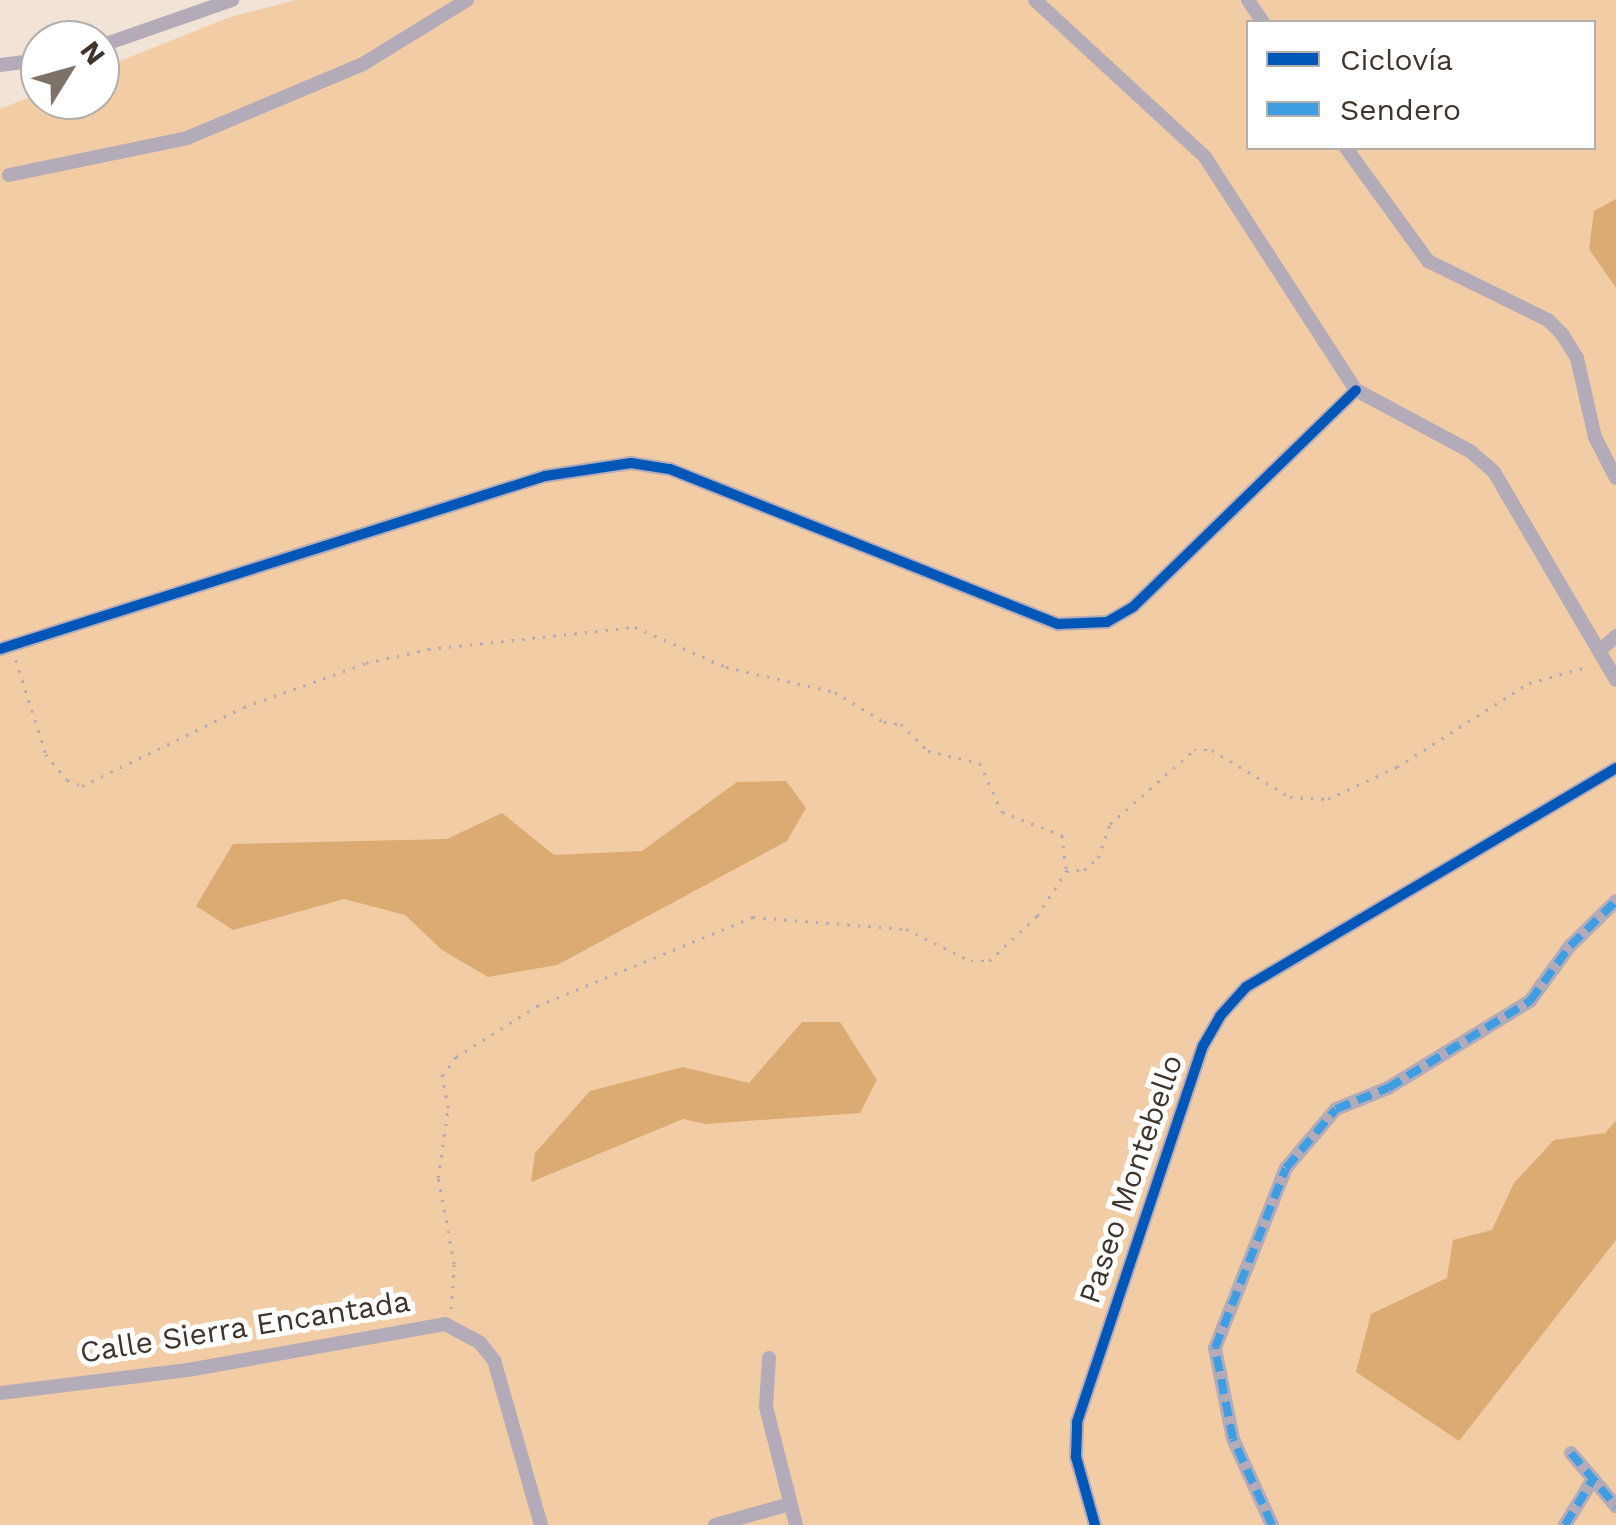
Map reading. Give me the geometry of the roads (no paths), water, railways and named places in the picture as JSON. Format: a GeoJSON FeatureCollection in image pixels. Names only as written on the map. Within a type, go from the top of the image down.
{"type":"FeatureCollection","features":[{"type":"Feature","properties":{"kind":"street"},"geometry":{"type":"LineString","coordinates":[[120,39],[232,0]]}},
{"type":"Feature","properties":{"kind":"street"},"geometry":{"type":"LineString","coordinates":[[9,175],[187,138],[363,64],[467,0]]}},
{"type":"Feature","properties":{"kind":"street"},"geometry":{"type":"LineString","coordinates":[[1035,0],[1206,157],[1356,390],[1470,451],[1494,472],[1616,680]]}},
{"type":"Feature","properties":{"kind":"street"},"geometry":{"type":"LineString","coordinates":[[1347,150],[1428,261],[1548,320],[1562,334],[1577,358],[1595,437],[1616,478]]}},
{"type":"Feature","properties":{"kind":"street"},"geometry":{"type":"LineString","coordinates":[[6,648],[545,476],[632,462],[670,468],[1058,624],[1107,622],[1133,608],[1356,390]]}},
{"type":"Feature","properties":{"kind":"street"},"geometry":{"type":"LineString","coordinates":[[1601,654],[1616,636]]}},
{"type":"Feature","properties":{"kind":"street","name":"Paseo Montebello"},"geometry":{"type":"LineString","coordinates":[[1095,1525],[1076,1456],[1077,1422],[1203,1046],[1220,1016],[1246,987],[1616,768]]}},
{"type":"Feature","properties":{"kind":"street"},"geometry":{"type":"LineString","coordinates":[[1272,1525],[1233,1439],[1215,1348],[1286,1168],[1336,1109],[1388,1088],[1530,1001],[1570,946],[1616,901]]}},
{"type":"Feature","properties":{"kind":"street","name":"Calle Sierra Encantada"},"geometry":{"type":"LineString","coordinates":[[0,1393],[188,1370],[445,1324],[480,1343],[494,1360],[541,1525]]}},
{"type":"Feature","properties":{"kind":"street"},"geometry":{"type":"LineString","coordinates":[[769,1358],[766,1407],[796,1525]]}},
{"type":"Feature","properties":{"kind":"street"},"geometry":{"type":"LineString","coordinates":[[1570,1453],[1616,1506]]}},
{"type":"Feature","properties":{"kind":"street"},"geometry":{"type":"LineString","coordinates":[[1565,1525],[1593,1479]]}},
{"type":"Feature","properties":{"kind":"street"},"geometry":{"type":"LineString","coordinates":[[716,1525],[790,1504]]}}]}
